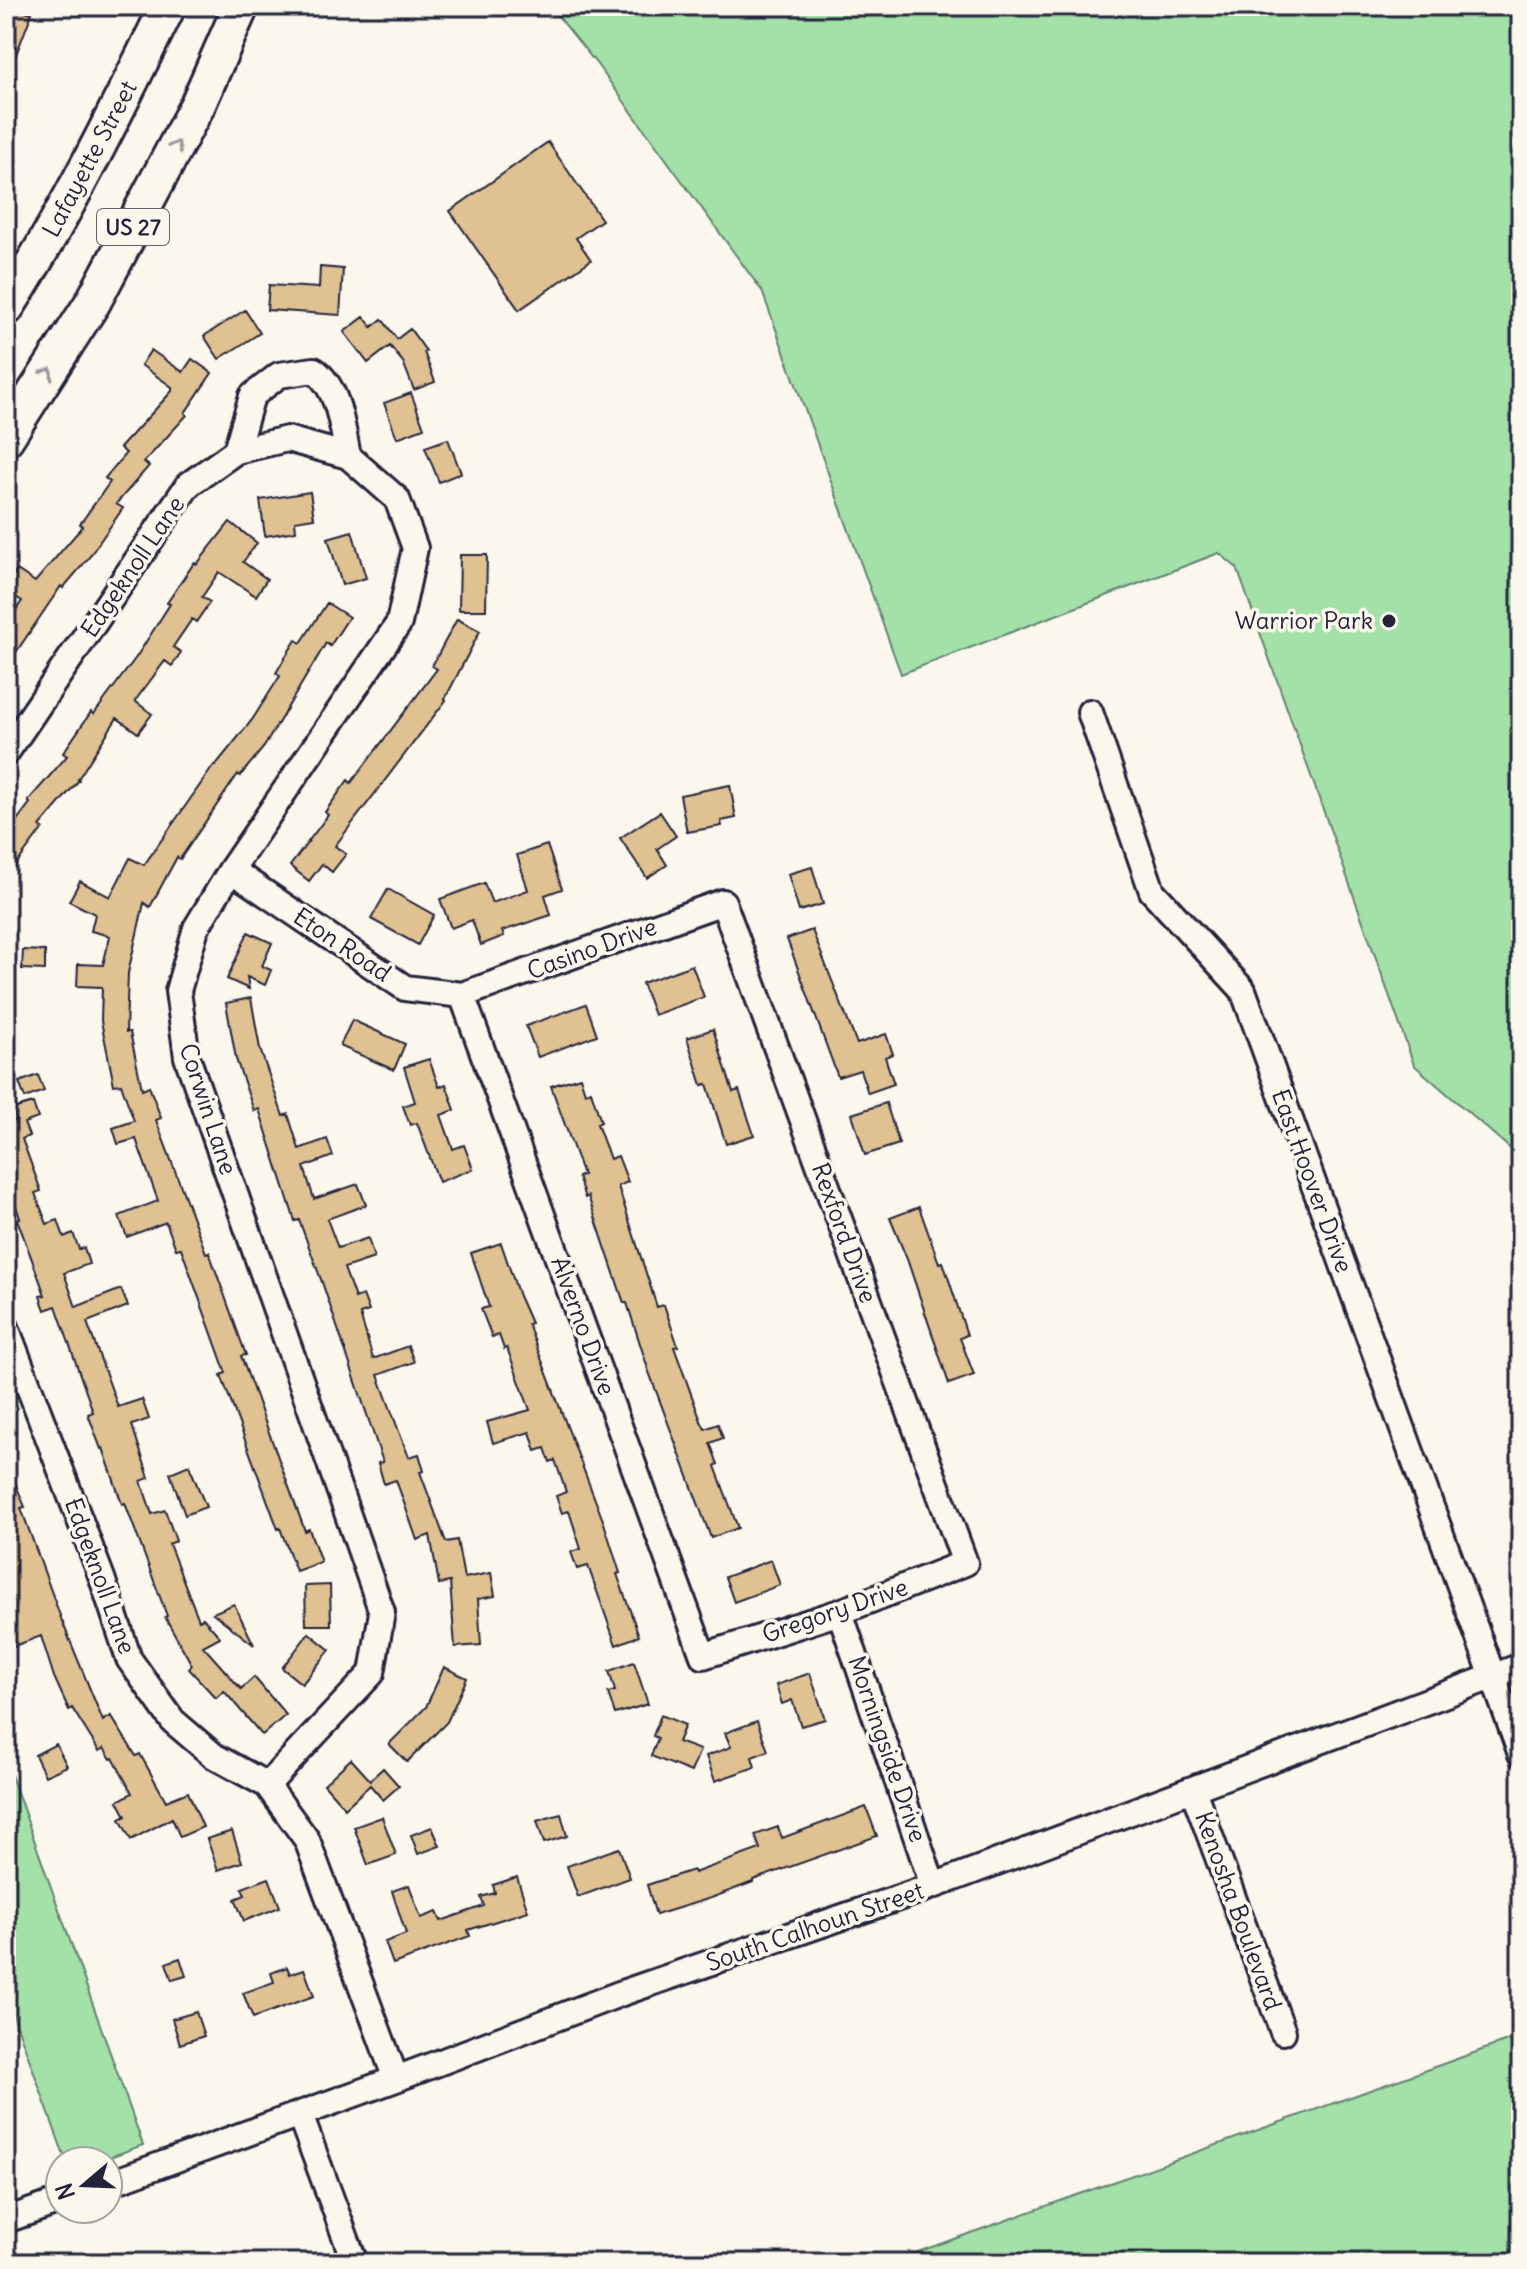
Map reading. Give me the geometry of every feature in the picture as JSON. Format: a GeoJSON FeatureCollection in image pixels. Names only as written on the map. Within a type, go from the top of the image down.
{"type":"FeatureCollection","features":[{"type":"Feature","properties":{"kind":"highway","name":"Lafayette Street"},"geometry":{"type":"LineString","coordinates":[[6,308],[40,252],[168,6]]}},
{"type":"Feature","properties":{"kind":"highway","name":"US 27"},"geometry":{"type":"LineString","coordinates":[[6,438],[93,302],[198,104],[241,6]]}},
{"type":"Feature","properties":{"kind":"street"},"geometry":{"type":"LineString","coordinates":[[236,451],[252,396],[279,375],[314,370],[323,376],[331,392],[348,456]]}},
{"type":"Feature","properties":{"kind":"street","name":"Edgeknoll Lane"},"geometry":{"type":"LineString","coordinates":[[6,753],[188,485],[236,451],[287,439],[348,456]]}},
{"type":"Feature","properties":{"kind":"street","name":"Corwin Lane"},"geometry":{"type":"LineString","coordinates":[[267,1785],[372,1673],[382,1612],[187,1057],[178,991],[196,928],[231,870],[399,623],[415,548],[397,499],[348,456]]}},
{"type":"Feature","properties":{"kind":"street","name":"East Hoover Drive"},"geometry":{"type":"LineString","coordinates":[[1090,712],[1152,891],[1243,990],[1521,1754]]}},
{"type":"Feature","properties":{"kind":"street","name":"Eton Road"},"geometry":{"type":"LineString","coordinates":[[231,870],[405,988],[462,995]]}},
{"type":"Feature","properties":{"kind":"street","name":"Casino Drive"},"geometry":{"type":"LineString","coordinates":[[462,995],[723,902]]}},
{"type":"Feature","properties":{"kind":"street","name":"Rexford Drive"},"geometry":{"type":"LineString","coordinates":[[723,902],[965,1563]]}},
{"type":"Feature","properties":{"kind":"street","name":"Alverno Drive"},"geometry":{"type":"LineString","coordinates":[[462,995],[703,1656]]}},
{"type":"Feature","properties":{"kind":"street","name":"Edgeknoll Lane"},"geometry":{"type":"LineString","coordinates":[[6,1327],[13,1368],[102,1578],[129,1659],[173,1721],[214,1756],[267,1785],[307,1840],[396,2079]]}},
{"type":"Feature","properties":{"kind":"street","name":"Gregory Drive"},"geometry":{"type":"LineString","coordinates":[[703,1656],[840,1612],[965,1563]]}},
{"type":"Feature","properties":{"kind":"street","name":"Morningside Drive"},"geometry":{"type":"LineString","coordinates":[[840,1612],[933,1886]]}},
{"type":"Feature","properties":{"kind":"street","name":"South Calhoun Street"},"geometry":{"type":"LineString","coordinates":[[124,2178],[622,1993],[933,1886],[1521,1666]]}},
{"type":"Feature","properties":{"kind":"street","name":"Kenosha Boulevard"},"geometry":{"type":"LineString","coordinates":[[1193,1790],[1283,2032]]}},
{"type":"Feature","properties":{"kind":"street"},"geometry":{"type":"LineString","coordinates":[[300,2115],[355,2263]]}},
{"type":"Feature","properties":{"kind":"street"},"geometry":{"type":"LineString","coordinates":[[6,2220],[44,2207]]}},
{"type":"Feature","properties":{"kind":"green space","name":"Warrior Park"},"geometry":{"type":"Polygon","coordinates":[[[550,6],[1521,6],[1521,1158],[1414,1065],[1237,568],[1219,553],[901,674],[762,291],[596,63],[550,6]]]}},
{"type":"Feature","properties":{"kind":"green space"},"geometry":{"type":"Polygon","coordinates":[[[6,1761],[143,2145],[124,2152],[124,2145],[60,2145],[6,1995],[6,1761]]]}},
{"type":"Feature","properties":{"kind":"green space"},"geometry":{"type":"Polygon","coordinates":[[[1521,2036],[1521,2263],[887,2263],[1521,2036]]]}},
{"type":"Feature","properties":{"kind":"building"},"geometry":{"type":"Polygon","coordinates":[[[6,6],[32,13],[7,78],[6,78],[6,6]]]}},
{"type":"Feature","properties":{"kind":"building"},"geometry":{"type":"Polygon","coordinates":[[[548,142],[602,220],[576,238],[591,260],[519,310],[450,211],[548,142]]]}},
{"type":"Feature","properties":{"kind":"building"},"geometry":{"type":"Polygon","coordinates":[[[320,267],[343,269],[340,315],[267,310],[269,285],[319,288],[320,267]]]}},
{"type":"Feature","properties":{"kind":"building"},"geometry":{"type":"Polygon","coordinates":[[[245,310],[260,333],[219,359],[204,336],[245,310]]]}},
{"type":"Feature","properties":{"kind":"building"},"geometry":{"type":"Polygon","coordinates":[[[364,317],[372,327],[382,319],[397,339],[410,329],[426,351],[435,382],[414,390],[403,362],[390,346],[368,363],[344,332],[364,317]]]}},
{"type":"Feature","properties":{"kind":"building"},"geometry":{"type":"Polygon","coordinates":[[[151,350],[183,372],[192,359],[212,373],[185,413],[187,415],[144,462],[149,466],[116,504],[123,508],[87,560],[63,588],[61,586],[6,667],[6,624],[22,601],[6,591],[6,586],[17,570],[35,582],[83,526],[80,524],[110,482],[105,478],[126,453],[120,448],[172,391],[172,387],[141,365],[151,350]]]}},
{"type":"Feature","properties":{"kind":"building"},"geometry":{"type":"Polygon","coordinates":[[[411,393],[424,428],[397,438],[384,403],[411,393]]]}},
{"type":"Feature","properties":{"kind":"building"},"geometry":{"type":"Polygon","coordinates":[[[448,439],[461,473],[439,482],[425,447],[448,439]]]}},
{"type":"Feature","properties":{"kind":"building"},"geometry":{"type":"Polygon","coordinates":[[[310,492],[314,518],[295,521],[296,531],[265,536],[260,500],[310,492]]]}},
{"type":"Feature","properties":{"kind":"building"},"geometry":{"type":"Polygon","coordinates":[[[230,522],[257,543],[243,562],[267,579],[256,596],[219,572],[202,597],[210,602],[196,622],[192,619],[173,647],[181,652],[172,666],[165,661],[135,701],[152,714],[138,733],[117,718],[79,780],[40,826],[43,828],[6,878],[6,835],[30,803],[28,801],[67,756],[63,753],[91,712],[94,714],[137,656],[194,563],[197,564],[230,522]]]}},
{"type":"Feature","properties":{"kind":"building"},"geometry":{"type":"Polygon","coordinates":[[[352,531],[366,578],[342,585],[328,538],[352,531]]]}},
{"type":"Feature","properties":{"kind":"building"},"geometry":{"type":"Polygon","coordinates":[[[460,555],[487,555],[486,610],[459,610],[460,555]]]}},
{"type":"Feature","properties":{"kind":"building"},"geometry":{"type":"Polygon","coordinates":[[[327,603],[349,617],[330,646],[326,643],[264,747],[240,776],[238,774],[180,859],[177,857],[150,907],[144,903],[128,973],[126,1032],[130,1032],[142,1089],[149,1086],[161,1118],[156,1120],[246,1355],[241,1356],[305,1531],[309,1529],[321,1562],[296,1571],[221,1375],[226,1373],[181,1248],[176,1249],[166,1222],[127,1237],[119,1216],[158,1201],[136,1139],[118,1144],[113,1128],[134,1121],[121,1084],[114,1085],[101,1021],[102,987],[77,986],[78,964],[103,965],[110,936],[91,931],[95,914],[69,901],[80,881],[110,897],[130,858],[144,865],[214,765],[252,720],[280,676],[276,673],[287,654],[296,640],[301,643],[327,603]]]}},
{"type":"Feature","properties":{"kind":"building"},"geometry":{"type":"Polygon","coordinates":[[[457,619],[480,631],[446,700],[335,846],[346,854],[332,872],[322,864],[309,881],[290,866],[328,815],[325,812],[348,780],[351,783],[437,669],[432,666],[457,619]]]}},
{"type":"Feature","properties":{"kind":"building"},"geometry":{"type":"Polygon","coordinates":[[[730,785],[736,818],[721,821],[722,826],[687,832],[680,795],[730,785]]]}},
{"type":"Feature","properties":{"kind":"building"},"geometry":{"type":"Polygon","coordinates":[[[660,812],[676,836],[657,849],[667,865],[647,878],[620,838],[660,812]]]}},
{"type":"Feature","properties":{"kind":"building"},"geometry":{"type":"Polygon","coordinates":[[[547,845],[562,889],[545,895],[551,915],[502,931],[504,936],[481,945],[472,920],[451,928],[440,899],[484,883],[492,903],[528,890],[517,855],[547,845]]]}},
{"type":"Feature","properties":{"kind":"building"},"geometry":{"type":"Polygon","coordinates":[[[812,867],[823,904],[799,911],[788,874],[812,867]]]}},
{"type":"Feature","properties":{"kind":"building"},"geometry":{"type":"Polygon","coordinates":[[[388,889],[434,915],[418,945],[371,919],[388,889]]]}},
{"type":"Feature","properties":{"kind":"building"},"geometry":{"type":"Polygon","coordinates":[[[812,930],[857,1044],[886,1034],[893,1054],[885,1057],[894,1084],[868,1093],[860,1070],[838,1077],[787,939],[812,930]]]}},
{"type":"Feature","properties":{"kind":"building"},"geometry":{"type":"Polygon","coordinates":[[[248,932],[272,943],[262,966],[271,970],[265,985],[247,977],[249,989],[227,979],[248,932]]]}},
{"type":"Feature","properties":{"kind":"building"},"geometry":{"type":"Polygon","coordinates":[[[23,950],[45,951],[45,970],[22,969],[23,950]]]}},
{"type":"Feature","properties":{"kind":"building"},"geometry":{"type":"Polygon","coordinates":[[[692,965],[704,997],[654,1015],[642,983],[692,965]]]}},
{"type":"Feature","properties":{"kind":"building"},"geometry":{"type":"Polygon","coordinates":[[[251,998],[260,1049],[283,1116],[288,1114],[299,1149],[327,1139],[333,1156],[304,1167],[314,1199],[358,1184],[366,1205],[327,1219],[338,1248],[368,1238],[374,1258],[344,1268],[355,1298],[363,1295],[369,1311],[360,1314],[373,1359],[408,1346],[414,1362],[378,1375],[409,1457],[419,1454],[424,1471],[420,1472],[446,1542],[457,1540],[464,1578],[491,1573],[495,1596],[478,1599],[481,1645],[455,1647],[450,1582],[439,1584],[430,1535],[417,1540],[396,1480],[384,1484],[378,1463],[383,1462],[323,1285],[299,1220],[295,1221],[259,1109],[254,1111],[236,1059],[226,1003],[251,998]]]}},
{"type":"Feature","properties":{"kind":"building"},"geometry":{"type":"Polygon","coordinates":[[[586,1004],[597,1035],[538,1057],[526,1026],[586,1004]]]}},
{"type":"Feature","properties":{"kind":"building"},"geometry":{"type":"Polygon","coordinates":[[[352,1020],[405,1044],[394,1070],[340,1046],[352,1020]]]}},
{"type":"Feature","properties":{"kind":"building"},"geometry":{"type":"Polygon","coordinates":[[[713,1029],[733,1092],[739,1090],[754,1135],[726,1144],[707,1084],[702,1085],[687,1038],[713,1029]]]}},
{"type":"Feature","properties":{"kind":"building"},"geometry":{"type":"Polygon","coordinates":[[[429,1059],[439,1087],[446,1084],[455,1110],[441,1115],[453,1149],[464,1145],[473,1169],[439,1182],[417,1123],[410,1125],[403,1106],[415,1102],[404,1067],[429,1059]]]}},
{"type":"Feature","properties":{"kind":"building"},"geometry":{"type":"Polygon","coordinates":[[[38,1075],[44,1091],[25,1098],[19,1082],[38,1075]]]}},
{"type":"Feature","properties":{"kind":"building"},"geometry":{"type":"Polygon","coordinates":[[[580,1077],[585,1093],[591,1091],[601,1122],[597,1124],[610,1159],[618,1156],[628,1182],[618,1186],[657,1307],[664,1305],[678,1346],[674,1347],[701,1421],[705,1429],[718,1424],[723,1438],[710,1443],[718,1464],[715,1466],[738,1528],[711,1538],[588,1196],[585,1198],[578,1177],[583,1175],[551,1086],[580,1077]]]}},
{"type":"Feature","properties":{"kind":"building"},"geometry":{"type":"Polygon","coordinates":[[[33,1103],[38,1118],[24,1123],[29,1136],[22,1139],[41,1191],[35,1193],[47,1224],[58,1220],[64,1237],[73,1233],[79,1249],[84,1248],[89,1264],[64,1273],[76,1307],[121,1289],[128,1306],[87,1322],[118,1407],[142,1399],[149,1419],[132,1425],[149,1478],[141,1481],[152,1514],[165,1510],[176,1541],[169,1544],[199,1620],[203,1618],[220,1637],[203,1646],[241,1689],[254,1677],[286,1715],[262,1735],[224,1691],[216,1698],[189,1669],[192,1665],[165,1617],[125,1503],[122,1504],[88,1414],[93,1412],[56,1306],[45,1310],[40,1296],[45,1295],[17,1219],[20,1218],[6,1178],[6,1123],[16,1120],[13,1109],[33,1103]]]}},
{"type":"Feature","properties":{"kind":"building"},"geometry":{"type":"Polygon","coordinates":[[[886,1103],[899,1144],[865,1155],[852,1114],[886,1103]]]}},
{"type":"Feature","properties":{"kind":"building"},"geometry":{"type":"Polygon","coordinates":[[[919,1207],[939,1263],[943,1262],[967,1335],[960,1338],[974,1375],[949,1384],[890,1218],[919,1207]]]}},
{"type":"Feature","properties":{"kind":"building"},"geometry":{"type":"Polygon","coordinates":[[[501,1243],[531,1323],[528,1324],[604,1523],[620,1573],[617,1574],[639,1636],[616,1645],[588,1566],[577,1569],[571,1552],[581,1549],[569,1511],[562,1513],[556,1496],[566,1492],[555,1460],[550,1462],[545,1448],[536,1451],[530,1432],[493,1443],[487,1422],[530,1410],[507,1348],[504,1349],[499,1335],[492,1337],[481,1309],[489,1307],[471,1253],[501,1243]]]}},
{"type":"Feature","properties":{"kind":"building"},"geometry":{"type":"Polygon","coordinates":[[[6,1460],[25,1507],[21,1508],[62,1621],[103,1721],[111,1716],[136,1756],[140,1754],[166,1801],[188,1792],[203,1827],[180,1837],[172,1818],[131,1840],[120,1819],[126,1816],[118,1801],[132,1793],[113,1758],[104,1748],[99,1751],[72,1708],[69,1710],[41,1636],[9,1648],[6,1640],[6,1460]]]}},
{"type":"Feature","properties":{"kind":"building"},"geometry":{"type":"Polygon","coordinates":[[[189,1465],[206,1507],[185,1515],[170,1473],[189,1465]]]}},
{"type":"Feature","properties":{"kind":"building"},"geometry":{"type":"Polygon","coordinates":[[[771,1560],[780,1585],[734,1602],[725,1577],[771,1560]]]}},
{"type":"Feature","properties":{"kind":"building"},"geometry":{"type":"Polygon","coordinates":[[[330,1585],[331,1625],[306,1625],[305,1586],[330,1585]]]}},
{"type":"Feature","properties":{"kind":"building"},"geometry":{"type":"Polygon","coordinates":[[[234,1604],[254,1645],[213,1613],[234,1604]]]}},
{"type":"Feature","properties":{"kind":"building"},"geometry":{"type":"Polygon","coordinates":[[[309,1633],[330,1650],[302,1684],[282,1668],[309,1633]]]}},
{"type":"Feature","properties":{"kind":"building"},"geometry":{"type":"Polygon","coordinates":[[[634,1662],[648,1704],[615,1714],[608,1693],[615,1691],[609,1671],[634,1662]]]}},
{"type":"Feature","properties":{"kind":"building"},"geometry":{"type":"Polygon","coordinates":[[[444,1667],[467,1678],[447,1722],[407,1762],[389,1744],[426,1707],[444,1667]]]}},
{"type":"Feature","properties":{"kind":"building"},"geometry":{"type":"Polygon","coordinates":[[[810,1673],[825,1719],[801,1726],[792,1700],[782,1704],[776,1685],[810,1673]]]}},
{"type":"Feature","properties":{"kind":"building"},"geometry":{"type":"Polygon","coordinates":[[[661,1715],[685,1725],[678,1742],[700,1750],[691,1772],[651,1756],[658,1738],[653,1736],[661,1715]]]}},
{"type":"Feature","properties":{"kind":"building"},"geometry":{"type":"Polygon","coordinates":[[[757,1721],[768,1751],[752,1757],[755,1767],[715,1781],[706,1756],[731,1747],[725,1733],[757,1721]]]}},
{"type":"Feature","properties":{"kind":"building"},"geometry":{"type":"Polygon","coordinates":[[[56,1744],[67,1766],[45,1776],[35,1755],[56,1744]]]}},
{"type":"Feature","properties":{"kind":"building"},"geometry":{"type":"Polygon","coordinates":[[[351,1759],[370,1780],[383,1768],[399,1786],[383,1800],[370,1785],[345,1808],[324,1784],[351,1759]]]}},
{"type":"Feature","properties":{"kind":"building"},"geometry":{"type":"Polygon","coordinates":[[[866,1807],[877,1836],[711,1898],[656,1915],[647,1885],[693,1870],[694,1873],[760,1849],[755,1835],[778,1827],[782,1838],[866,1807]]]}},
{"type":"Feature","properties":{"kind":"building"},"geometry":{"type":"Polygon","coordinates":[[[561,1814],[567,1836],[544,1843],[537,1821],[561,1814]]]}},
{"type":"Feature","properties":{"kind":"building"},"geometry":{"type":"Polygon","coordinates":[[[382,1817],[396,1855],[368,1865],[354,1827],[382,1817]]]}},
{"type":"Feature","properties":{"kind":"building"},"geometry":{"type":"Polygon","coordinates":[[[432,1827],[440,1846],[418,1854],[411,1835],[432,1827]]]}},
{"type":"Feature","properties":{"kind":"building"},"geometry":{"type":"Polygon","coordinates":[[[232,1831],[242,1862],[218,1870],[207,1839],[232,1831]]]}},
{"type":"Feature","properties":{"kind":"building"},"geometry":{"type":"Polygon","coordinates":[[[619,1848],[630,1878],[578,1897],[567,1866],[619,1848]]]}},
{"type":"Feature","properties":{"kind":"building"},"geometry":{"type":"Polygon","coordinates":[[[517,1877],[528,1911],[468,1930],[470,1936],[393,1964],[385,1942],[406,1934],[392,1891],[409,1885],[421,1918],[437,1912],[441,1921],[484,1906],[481,1897],[495,1893],[493,1885],[517,1877]]]}},
{"type":"Feature","properties":{"kind":"building"},"geometry":{"type":"Polygon","coordinates":[[[269,1878],[280,1907],[244,1921],[235,1899],[245,1895],[242,1888],[269,1878]]]}},
{"type":"Feature","properties":{"kind":"building"},"geometry":{"type":"Polygon","coordinates":[[[180,1958],[186,1976],[172,1980],[166,1963],[180,1958]]]}},
{"type":"Feature","properties":{"kind":"building"},"geometry":{"type":"Polygon","coordinates":[[[287,1967],[290,1974],[304,1969],[314,1996],[253,2018],[243,1993],[274,1982],[271,1973],[287,1967]]]}},
{"type":"Feature","properties":{"kind":"building"},"geometry":{"type":"Polygon","coordinates":[[[196,2012],[204,2036],[180,2044],[172,2019],[196,2012]]]}},
{"type":"Feature","properties":{"kind":"place","name":"Warrior Park"},"geometry":{"type":"Point","coordinates":[1389,621]}}]}
